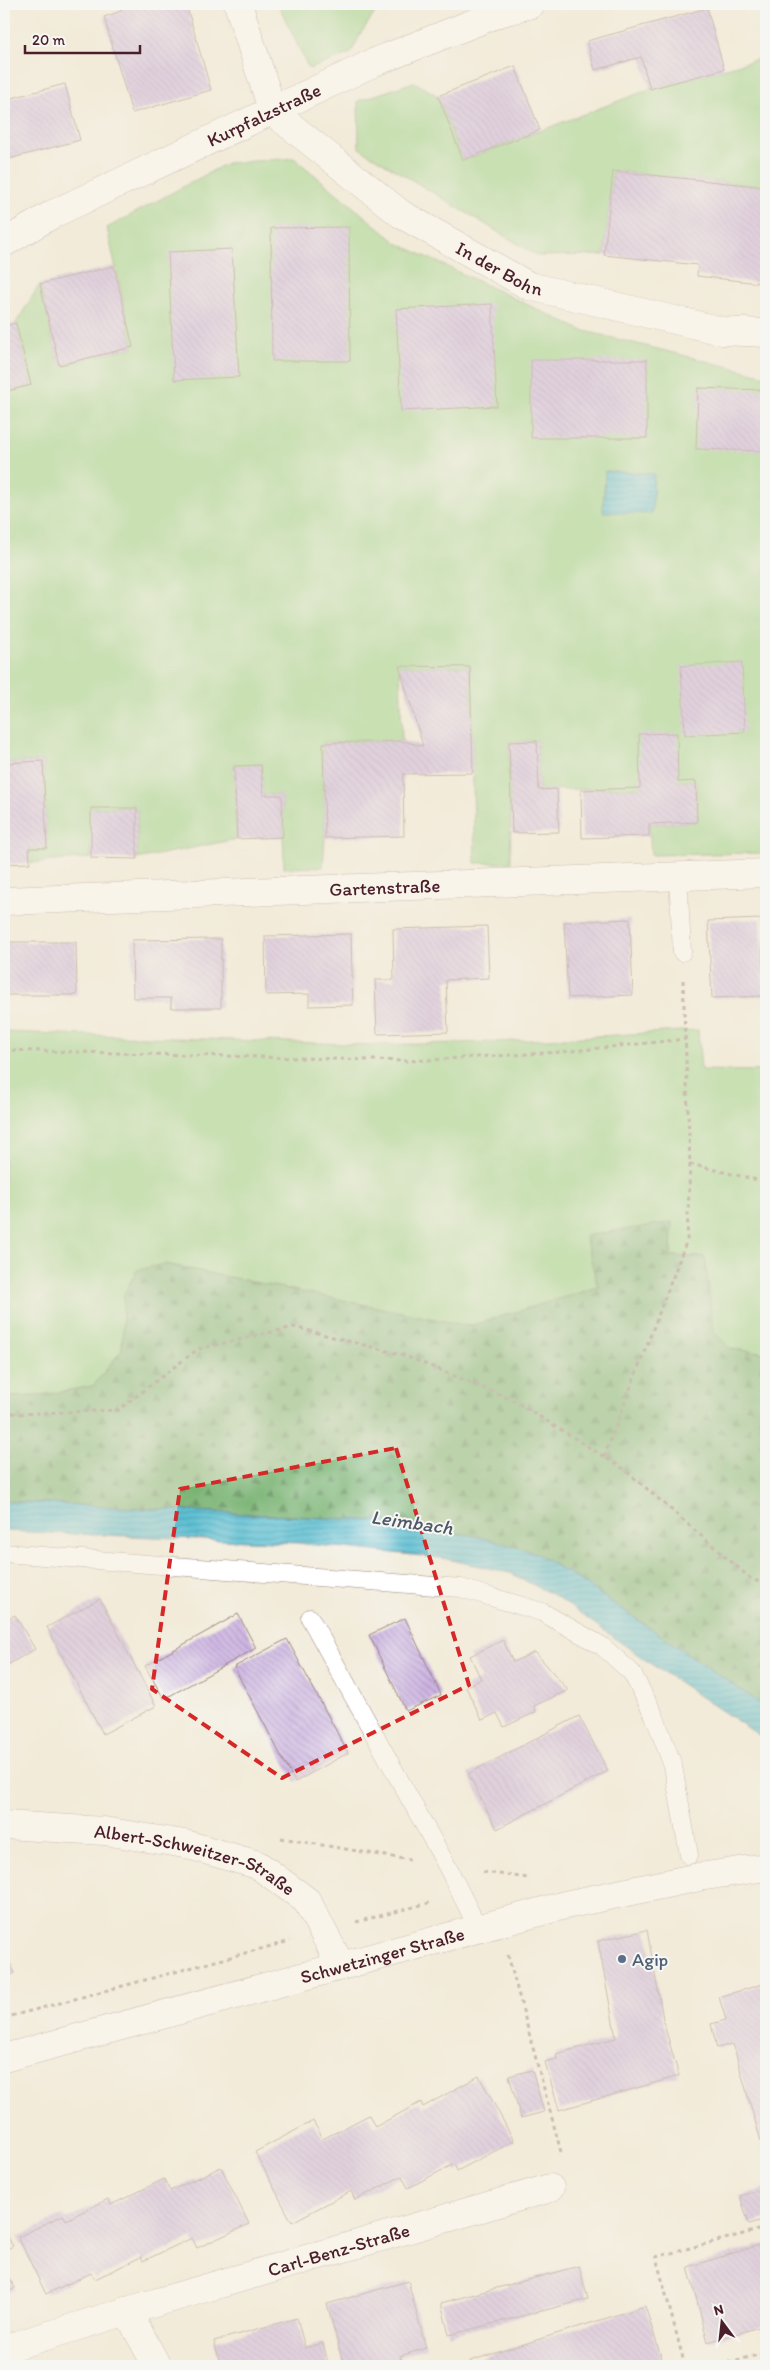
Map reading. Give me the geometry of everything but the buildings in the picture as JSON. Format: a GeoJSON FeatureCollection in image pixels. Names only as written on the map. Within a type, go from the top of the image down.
{"type":"FeatureCollection","features":[{"type":"Feature","properties":{"kind":"street"},"geometry":{"type":"LineString","coordinates":[[238,4],[273,112]]}},
{"type":"Feature","properties":{"kind":"street","name":"Kurpfalzstraße"},"geometry":{"type":"LineString","coordinates":[[4,243],[54,214],[273,112],[375,62],[499,13],[531,4]]}},
{"type":"Feature","properties":{"kind":"street","name":"In der Bohn"},"geometry":{"type":"LineString","coordinates":[[273,112],[401,214],[529,286],[722,331],[766,333]]}},
{"type":"Feature","properties":{"kind":"street","name":"Gartenstraße"},"geometry":{"type":"LineString","coordinates":[[4,901],[766,873]]}},
{"type":"Feature","properties":{"kind":"street","name":"Albert-Schweitzer-Straße"},"geometry":{"type":"LineString","coordinates":[[4,1824],[104,1831],[185,1844],[258,1865],[307,1901],[341,1966]]}},
{"type":"Feature","properties":{"kind":"street","name":"Schwetzinger Straße"},"geometry":{"type":"LineString","coordinates":[[4,2058],[565,1905],[699,1877],[766,1867]]}},
{"type":"Feature","properties":{"kind":"street","name":"Carl-Benz-Straße"},"geometry":{"type":"LineString","coordinates":[[4,2349],[127,2311],[550,2188]]}},
{"type":"Feature","properties":{"kind":"street"},"geometry":{"type":"LineString","coordinates":[[127,2311],[157,2366]]}},
{"type":"Feature","properties":{"kind":"lane"},"geometry":{"type":"LineString","coordinates":[[678,875],[682,952]]}},
{"type":"Feature","properties":{"kind":"lane"},"geometry":{"type":"LineString","coordinates":[[4,1553],[461,1588],[542,1612],[602,1646],[632,1673],[654,1714],[673,1766],[689,1855]]}},
{"type":"Feature","properties":{"kind":"lane"},"geometry":{"type":"LineString","coordinates":[[310,1618],[448,1866],[479,1930]]}},
{"type":"Feature","properties":{"kind":"path"},"geometry":{"type":"LineString","coordinates":[[604,1457],[687,1240],[690,1164],[682,952]]}},
{"type":"Feature","properties":{"kind":"path"},"geometry":{"type":"LineString","coordinates":[[4,1050],[408,1061],[562,1052],[686,1039]]}},
{"type":"Feature","properties":{"kind":"path"},"geometry":{"type":"LineString","coordinates":[[690,1164],[766,1182]]}},
{"type":"Feature","properties":{"kind":"path"},"geometry":{"type":"LineString","coordinates":[[4,1410],[16,1414],[118,1410],[198,1349],[294,1327],[403,1355],[504,1396],[624,1469],[750,1578],[766,1585]]}},
{"type":"Feature","properties":{"kind":"path"},"geometry":{"type":"LineString","coordinates":[[277,1837],[538,1880]]}},
{"type":"Feature","properties":{"kind":"path"},"geometry":{"type":"LineString","coordinates":[[479,1930],[506,1946],[561,2152],[550,2188]]}},
{"type":"Feature","properties":{"kind":"path"},"geometry":{"type":"LineString","coordinates":[[4,2018],[324,1932]]}},
{"type":"Feature","properties":{"kind":"path"},"geometry":{"type":"LineString","coordinates":[[685,2366],[656,2257],[766,2228]]}},
{"type":"Feature","properties":{"kind":"path"},"geometry":{"type":"LineString","coordinates":[[713,2366],[766,2353]]}},
{"type":"Feature","properties":{"kind":"highlighted area"},"geometry":{"type":"Polygon","coordinates":[[[396,1448],[469,1685],[282,1778],[152,1689],[180,1489],[396,1448]]]}},
{"type":"Feature","properties":{"kind":"green space"},"geometry":{"type":"Polygon","coordinates":[[[278,4],[381,4],[361,33],[351,53],[309,69],[278,4]]]}},
{"type":"Feature","properties":{"kind":"green space"},"geometry":{"type":"Polygon","coordinates":[[[766,57],[766,187],[613,171],[604,255],[538,256],[359,148],[358,101],[414,82],[438,96],[463,160],[650,89],[766,57]]]}},
{"type":"Feature","properties":{"kind":"green space"},"geometry":{"type":"Polygon","coordinates":[[[294,158],[397,243],[581,330],[766,376],[766,853],[651,855],[649,824],[697,822],[696,781],[640,788],[539,790],[537,741],[509,742],[511,863],[475,863],[470,667],[400,666],[402,741],[323,743],[325,838],[323,867],[284,868],[282,795],[263,795],[261,765],[234,766],[237,839],[137,859],[137,808],[92,808],[91,858],[30,863],[29,848],[47,847],[43,761],[4,763],[4,392],[31,385],[16,323],[40,284],[59,365],[133,347],[107,228],[227,163],[294,158]]]}},
{"type":"Feature","properties":{"kind":"green space"},"geometry":{"type":"Polygon","coordinates":[[[698,1030],[701,1070],[766,1071],[766,1353],[731,1349],[713,1331],[705,1257],[671,1256],[672,1223],[585,1236],[598,1287],[469,1326],[165,1264],[124,1293],[122,1350],[93,1386],[37,1396],[4,1397],[4,1032],[375,1045],[497,1042],[698,1030]]]}},
{"type":"Feature","properties":{"kind":"green space"},"geometry":{"type":"Polygon","coordinates":[[[672,1222],[671,1256],[705,1257],[713,1331],[731,1349],[766,1353],[766,1707],[578,1579],[535,1553],[489,1539],[399,1522],[4,1501],[4,1397],[37,1396],[93,1386],[122,1350],[124,1293],[137,1270],[165,1264],[469,1326],[598,1287],[585,1236],[672,1222]]]}},
{"type":"Feature","properties":{"kind":"water"},"geometry":{"type":"Polygon","coordinates":[[[605,471],[654,474],[652,514],[603,512],[605,471]]]}},
{"type":"Feature","properties":{"kind":"water"},"geometry":{"type":"Polygon","coordinates":[[[4,1501],[399,1522],[489,1539],[535,1553],[578,1579],[766,1707],[766,1740],[651,1664],[557,1597],[510,1573],[442,1558],[297,1543],[4,1531],[4,1501]]]}},
{"type":"Feature","properties":{"kind":"place","name":"Agip"},"geometry":{"type":"Point","coordinates":[622,1959]}},
{"type":"Feature","properties":{"kind":"water label","name":"Leimbach"},"geometry":{"type":"Point","coordinates":[412,1522]}}]}
